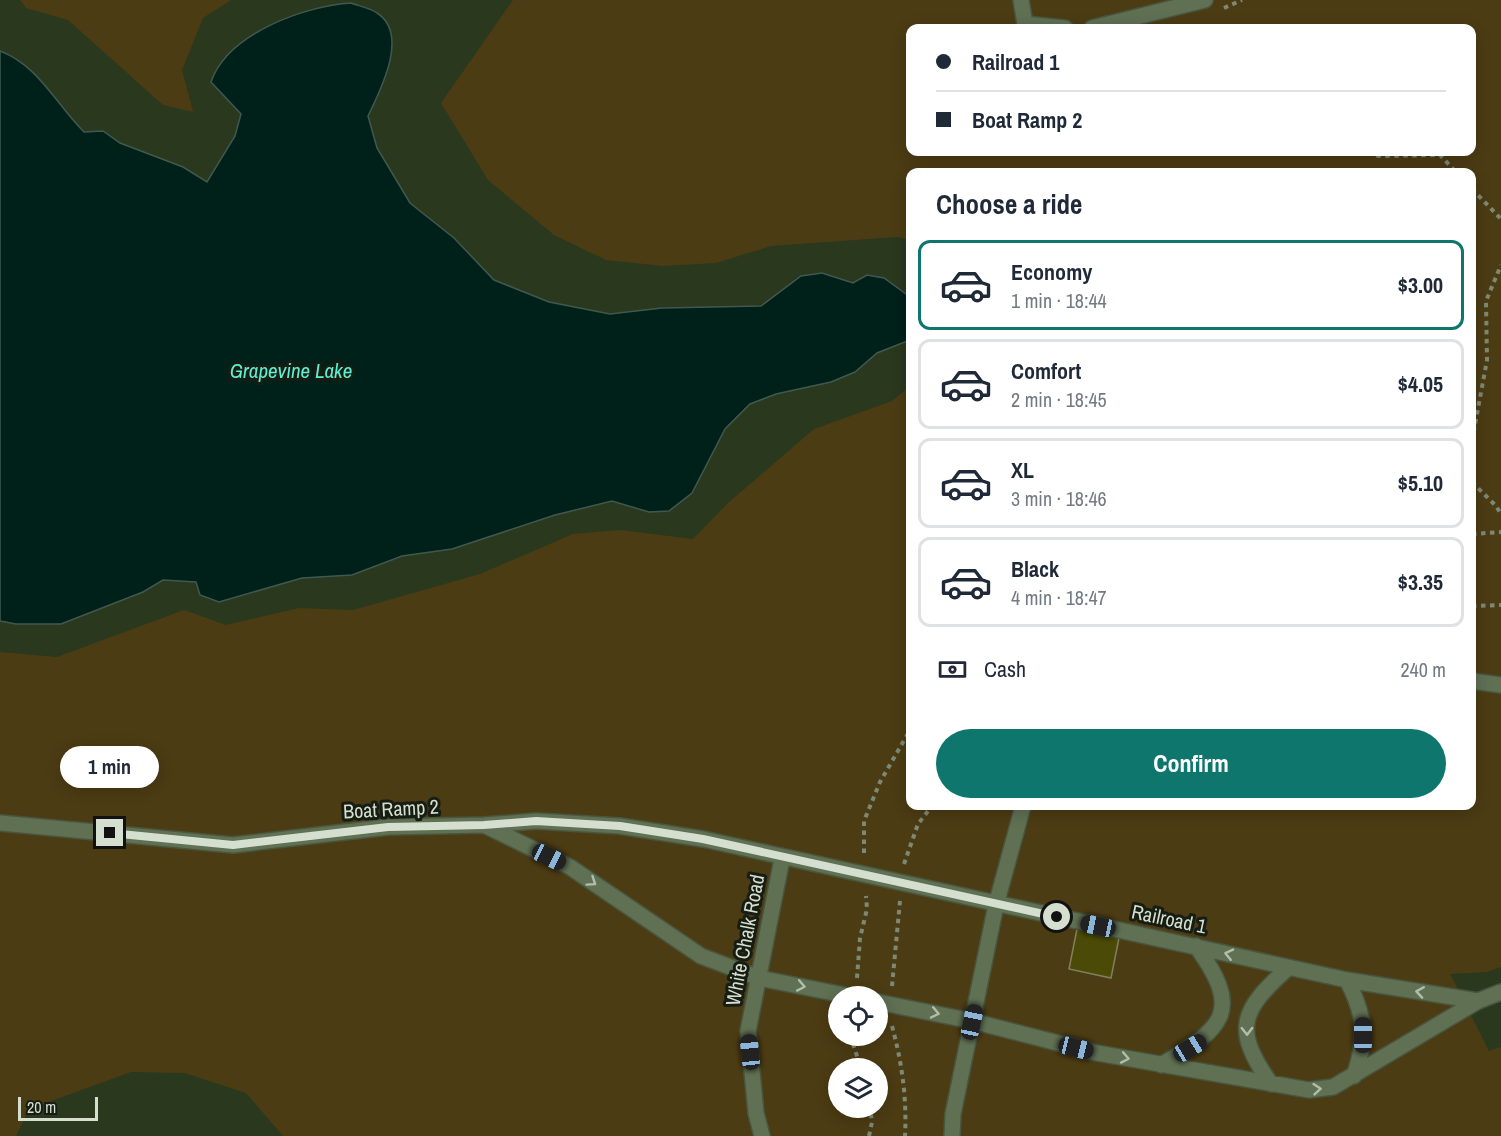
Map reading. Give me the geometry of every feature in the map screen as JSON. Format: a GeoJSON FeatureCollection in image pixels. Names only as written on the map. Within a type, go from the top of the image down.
{"type":"FeatureCollection","features":[{"type":"Feature","properties":{"kind":"street"},"geometry":{"type":"LineString","coordinates":[[1021,0],[1025,24]]}},
{"type":"Feature","properties":{"kind":"street"},"geometry":{"type":"LineString","coordinates":[[1108,24],[1205,0]]}},
{"type":"Feature","properties":{"kind":"street"},"geometry":{"type":"LineString","coordinates":[[1476,682],[1501,685]]}},
{"type":"Feature","properties":{"kind":"street"},"geometry":{"type":"LineString","coordinates":[[952,1136],[952,1113],[996,904],[1022,810]]}},
{"type":"Feature","properties":{"kind":"street","name":"Boat Ramp 2"},"geometry":{"type":"LineString","coordinates":[[0,823],[233,845],[388,827],[484,825],[536,821],[620,826],[703,839],[782,858]]}},
{"type":"Feature","properties":{"kind":"street"},"geometry":{"type":"LineString","coordinates":[[484,825],[570,867],[701,956],[759,978],[828,992]]}},
{"type":"Feature","properties":{"kind":"street","name":"Railroad 1"},"geometry":{"type":"LineString","coordinates":[[782,858],[1196,946],[1288,968],[1478,1001]]}},
{"type":"Feature","properties":{"kind":"street","name":"White Chalk Road"},"geometry":{"type":"LineString","coordinates":[[762,1136],[756,1113],[748,1031],[782,858]]}},
{"type":"Feature","properties":{"kind":"street"},"geometry":{"type":"LineString","coordinates":[[1161,1065],[1204,1040],[1219,1021],[1224,997],[1215,972],[1196,946]]}},
{"type":"Feature","properties":{"kind":"street"},"geometry":{"type":"LineString","coordinates":[[1271,1084],[1254,1060],[1246,1039],[1247,1014],[1262,992],[1288,968]]}},
{"type":"Feature","properties":{"kind":"street"},"geometry":{"type":"LineString","coordinates":[[1347,980],[1359,1002],[1363,1023],[1363,1048],[1354,1076]]}},
{"type":"Feature","properties":{"kind":"street"},"geometry":{"type":"LineString","coordinates":[[888,1004],[1097,1053],[1309,1090],[1333,1087],[1478,1001],[1501,992]]}},
{"type":"Feature","properties":{"kind":"path"},"geometry":{"type":"LineString","coordinates":[[1441,156],[1452,168]]}},
{"type":"Feature","properties":{"kind":"path"},"geometry":{"type":"LineString","coordinates":[[1476,193],[1501,219]]}},
{"type":"Feature","properties":{"kind":"path"},"geometry":{"type":"LineString","coordinates":[[1476,419],[1487,360],[1486,301],[1501,265]]}},
{"type":"Feature","properties":{"kind":"path"},"geometry":{"type":"LineString","coordinates":[[1476,486],[1501,514]]}},
{"type":"Feature","properties":{"kind":"path"},"geometry":{"type":"LineString","coordinates":[[1476,534],[1501,532]]}},
{"type":"Feature","properties":{"kind":"path"},"geometry":{"type":"LineString","coordinates":[[1476,606],[1501,605]]}},
{"type":"Feature","properties":{"kind":"path"},"geometry":{"type":"LineString","coordinates":[[886,986],[901,884],[918,824],[929,810]]}},
{"type":"Feature","properties":{"kind":"path"},"geometry":{"type":"LineString","coordinates":[[888,1015],[902,1069],[906,1109],[905,1136]]}},
{"type":"Feature","properties":{"kind":"path"},"geometry":{"type":"LineString","coordinates":[[869,1136],[871,1118]]}},
{"type":"Feature","properties":{"kind":"shaded area"},"geometry":{"type":"Polygon","coordinates":[[[20,0],[231,0],[203,18],[182,70],[193,112],[163,105],[68,20],[26,8],[20,0]]]}},
{"type":"Feature","properties":{"kind":"shaded area"},"geometry":{"type":"Polygon","coordinates":[[[513,0],[1501,0],[1501,967],[1487,972],[1450,974],[1489,1051],[1501,1047],[1501,1136],[283,1136],[246,1093],[185,1073],[131,1072],[29,1109],[16,1136],[0,1136],[0,652],[57,657],[184,610],[226,625],[299,608],[353,610],[480,574],[573,534],[620,530],[693,539],[728,503],[814,429],[892,401],[906,389],[906,810],[1476,810],[1476,168],[906,168],[906,239],[897,237],[771,246],[716,263],[663,266],[606,260],[554,235],[488,180],[441,103],[513,0]]]}},
{"type":"Feature","properties":{"kind":"water","name":"Grapevine Lake"},"geometry":{"type":"Polygon","coordinates":[[[351,3],[368,8],[387,22],[392,48],[389,63],[385,78],[368,116],[377,148],[410,203],[454,238],[494,280],[549,302],[610,314],[662,308],[761,306],[801,276],[822,273],[853,283],[867,275],[884,278],[906,294],[906,342],[877,353],[855,372],[831,382],[776,394],[750,404],[725,429],[692,493],[669,511],[649,512],[612,501],[555,515],[452,549],[402,556],[352,575],[302,578],[219,602],[200,595],[196,582],[163,580],[143,592],[61,624],[16,624],[0,621],[0,51],[26,66],[46,86],[84,132],[103,131],[120,143],[183,167],[207,182],[235,136],[241,114],[211,82],[220,65],[233,50],[269,26],[290,17],[332,5],[351,3]]]}},
{"type":"Feature","properties":{"kind":"building"},"geometry":{"type":"Polygon","coordinates":[[[1077,929],[1119,938],[1111,978],[1069,969],[1077,929]]]}},
{"type":"Feature","properties":{"kind":"route"},"geometry":{"type":"LineString","coordinates":[[110,833],[233,845],[388,827],[484,825],[536,821],[620,826],[703,839],[1057,917]]}}]}
